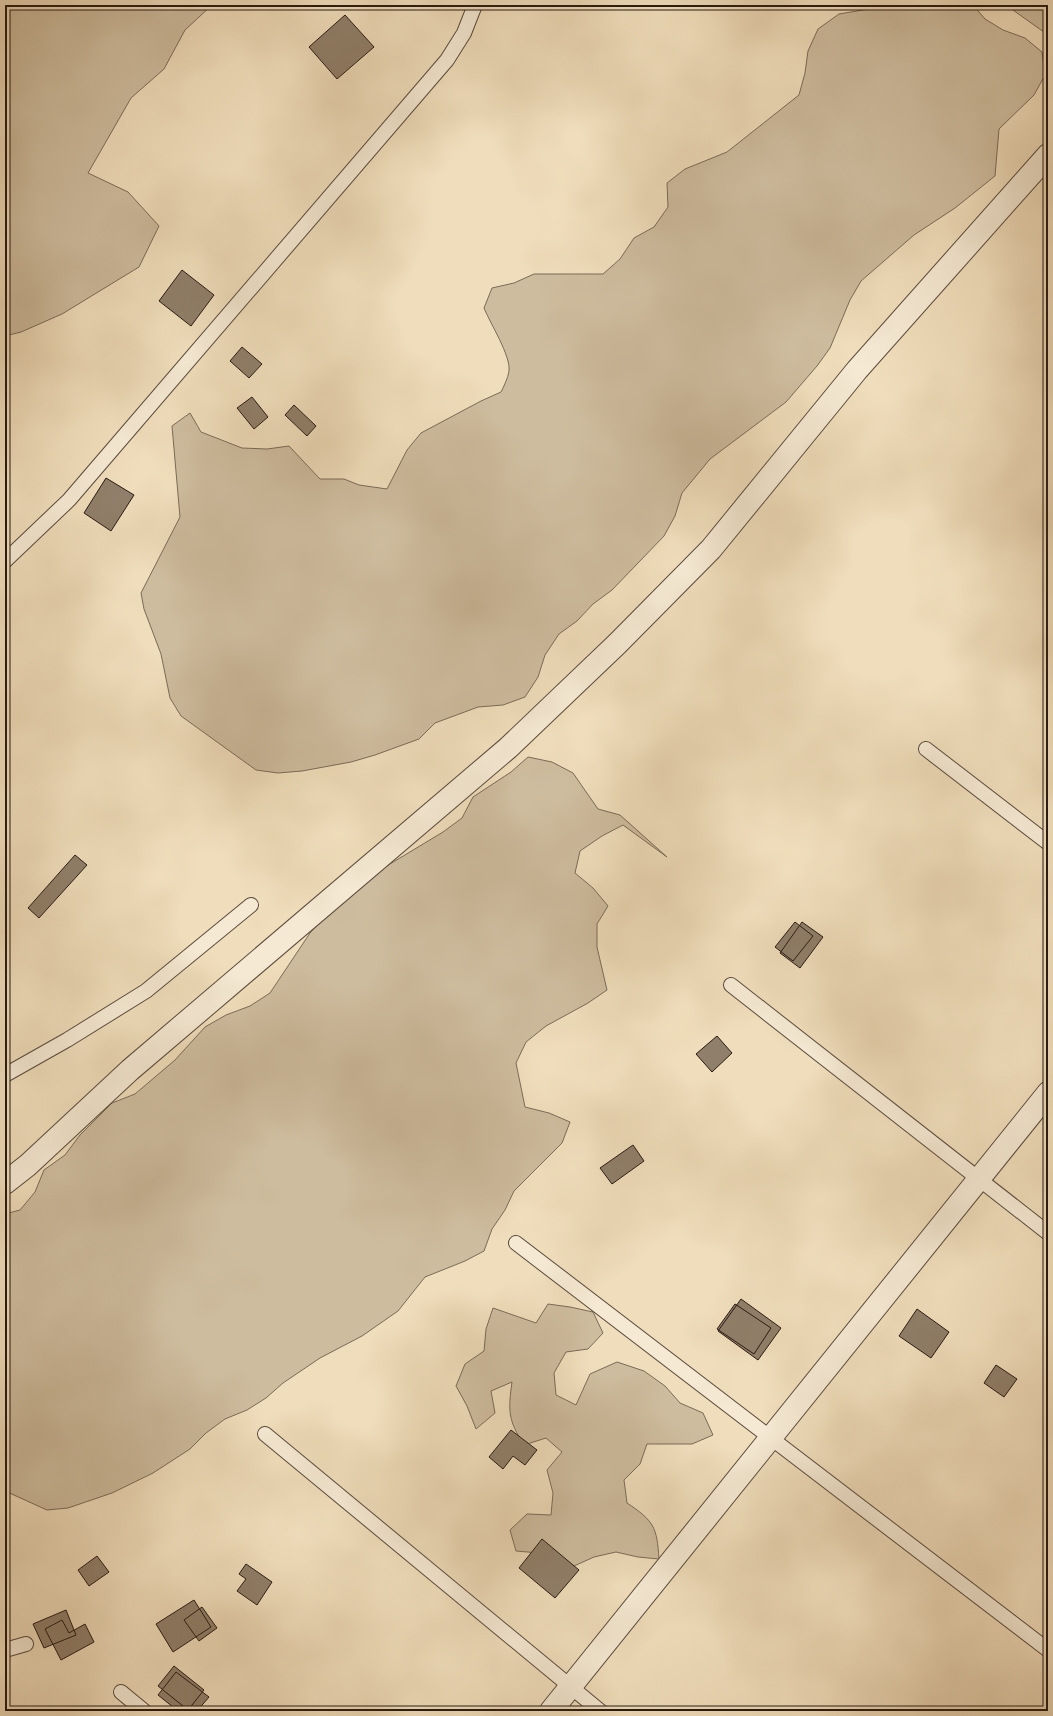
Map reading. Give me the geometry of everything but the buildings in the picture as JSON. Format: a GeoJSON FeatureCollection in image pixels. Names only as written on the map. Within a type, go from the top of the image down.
{"type":"FeatureCollection","features":[{"type":"Feature","properties":{"kind":"street"},"geometry":{"type":"LineString","coordinates":[[5,1183],[28,1165],[142,1060],[508,748],[617,644],[711,549],[857,370],[1048,155]]}},
{"type":"Feature","properties":{"kind":"street"},"geometry":{"type":"LineString","coordinates":[[551,1711],[1048,1093]]}},
{"type":"Feature","properties":{"kind":"lane"},"geometry":{"type":"LineString","coordinates":[[5,561],[69,500],[447,60],[464,33],[475,5]]}},
{"type":"Feature","properties":{"kind":"lane"},"geometry":{"type":"LineString","coordinates":[[926,749],[1048,843]]}},
{"type":"Feature","properties":{"kind":"lane"},"geometry":{"type":"LineString","coordinates":[[5,1075],[67,1040],[146,991],[251,905]]}},
{"type":"Feature","properties":{"kind":"lane"},"geometry":{"type":"LineString","coordinates":[[731,985],[1048,1232]]}},
{"type":"Feature","properties":{"kind":"lane"},"geometry":{"type":"LineString","coordinates":[[516,1243],[1048,1650]]}},
{"type":"Feature","properties":{"kind":"lane"},"geometry":{"type":"LineString","coordinates":[[265,1434],[600,1711]]}},
{"type":"Feature","properties":{"kind":"lane"},"geometry":{"type":"LineString","coordinates":[[5,1650],[26,1644]]}},
{"type":"Feature","properties":{"kind":"lane"},"geometry":{"type":"LineString","coordinates":[[121,1692],[144,1711]]}},
{"type":"Feature","properties":{"kind":"shaded area"},"geometry":{"type":"Polygon","coordinates":[[[5,5],[212,5],[185,30],[164,69],[131,98],[88,173],[128,192],[159,226],[139,267],[62,314],[21,332],[5,336],[5,5]]]}},
{"type":"Feature","properties":{"kind":"shaded area"},"geometry":{"type":"Polygon","coordinates":[[[893,5],[973,5],[985,19],[1003,30],[1025,38],[1042,52],[1045,75],[1034,95],[999,129],[995,176],[955,208],[914,235],[861,281],[850,300],[830,348],[817,366],[786,402],[710,459],[682,493],[675,516],[664,536],[612,590],[593,604],[577,621],[559,634],[545,655],[538,677],[525,697],[503,705],[478,707],[435,723],[419,739],[375,755],[351,762],[302,771],[278,773],[256,770],[181,716],[170,698],[161,654],[144,609],[141,593],[180,517],[172,426],[190,413],[201,432],[242,448],[267,449],[289,446],[320,479],[344,479],[359,485],[387,489],[407,450],[421,433],[501,392],[508,376],[509,365],[504,348],[484,308],[492,288],[514,283],[534,274],[603,274],[620,259],[634,238],[654,227],[668,207],[667,183],[685,169],[727,152],[799,95],[805,73],[808,51],[818,29],[839,14],[893,5]]]}},
{"type":"Feature","properties":{"kind":"shaded area"},"geometry":{"type":"Polygon","coordinates":[[[1006,5],[1048,5],[1048,35],[1006,5]]]}},
{"type":"Feature","properties":{"kind":"shaded area"},"geometry":{"type":"Polygon","coordinates":[[[528,757],[552,762],[573,773],[598,809],[620,815],[667,857],[623,825],[602,836],[580,851],[575,873],[593,888],[608,906],[597,924],[597,947],[607,990],[588,1003],[546,1026],[526,1042],[516,1063],[525,1107],[549,1113],[570,1122],[562,1143],[514,1191],[505,1210],[492,1229],[484,1251],[465,1261],[425,1277],[398,1311],[362,1336],[320,1358],[283,1383],[266,1398],[247,1410],[225,1419],[206,1433],[190,1449],[153,1473],[112,1493],[68,1508],[47,1510],[5,1491],[5,1214],[20,1210],[35,1192],[44,1170],[65,1155],[80,1135],[112,1103],[135,1094],[175,1060],[205,1027],[226,1015],[250,1006],[270,993],[310,933],[325,916],[380,870],[443,832],[462,818],[473,797],[511,772],[528,757]]]}},
{"type":"Feature","properties":{"kind":"shaded area"},"geometry":{"type":"Polygon","coordinates":[[[548,1304],[593,1312],[603,1333],[588,1349],[566,1352],[554,1373],[556,1395],[576,1405],[590,1374],[617,1362],[644,1371],[665,1386],[680,1403],[703,1413],[713,1435],[692,1444],[647,1444],[640,1464],[624,1480],[627,1503],[648,1520],[655,1532],[659,1559],[638,1557],[616,1552],[594,1557],[574,1566],[539,1553],[516,1551],[510,1530],[527,1514],[551,1515],[553,1493],[547,1470],[562,1452],[546,1438],[524,1445],[515,1429],[510,1415],[512,1382],[491,1391],[495,1413],[476,1429],[467,1406],[456,1386],[465,1364],[484,1351],[486,1329],[493,1308],[536,1323],[548,1304]]]}}]}
